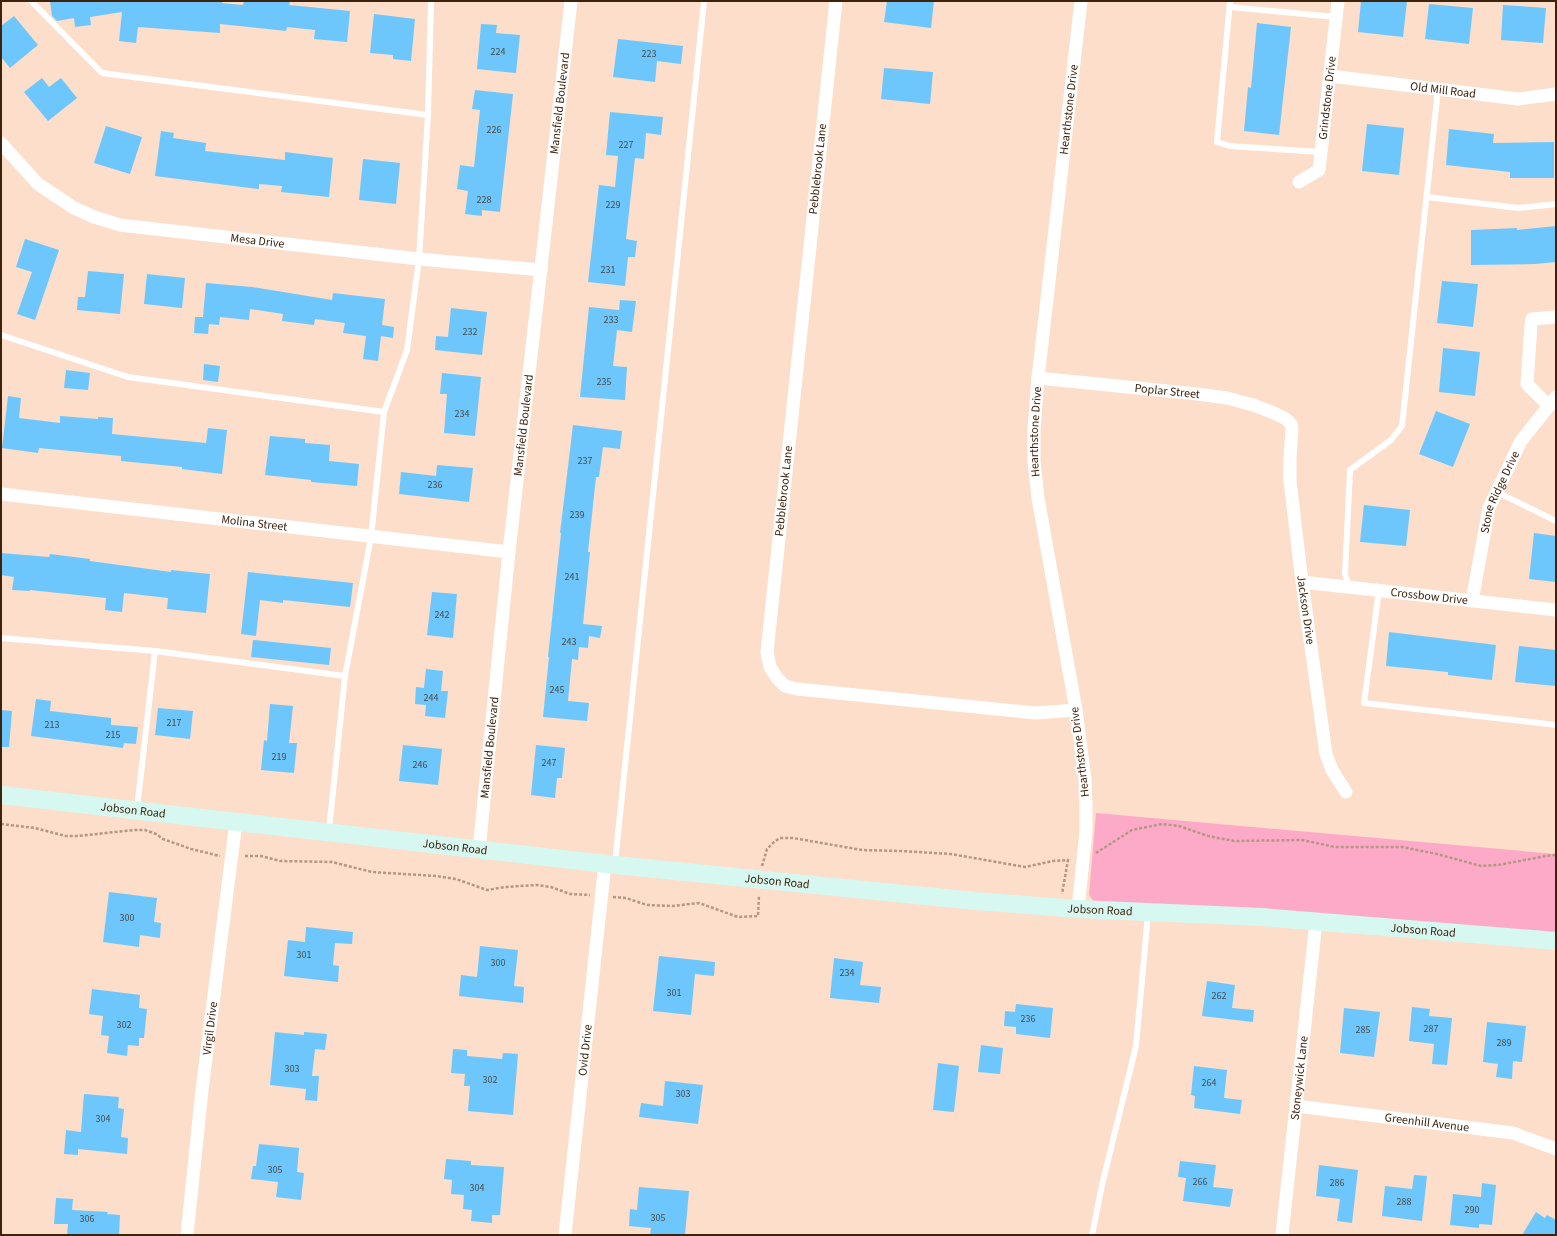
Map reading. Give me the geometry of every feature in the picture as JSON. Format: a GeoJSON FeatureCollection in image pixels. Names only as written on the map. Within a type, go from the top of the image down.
{"type":"FeatureCollection","features":[{"type":"Feature","properties":{"kind":"street","name":"Mansfield Boulevard"},"geometry":{"type":"LineString","coordinates":[[479,850],[509,552],[571,1]]}},
{"type":"Feature","properties":{"kind":"street","name":"Pebblebrook Lane"},"geometry":{"type":"LineString","coordinates":[[836,1],[767,652],[770,667],[785,686],[797,690],[1036,713],[1076,710]]}},
{"type":"Feature","properties":{"kind":"street","name":"Hearthstone Drive"},"geometry":{"type":"LineString","coordinates":[[1078,909],[1086,831],[1086,804],[1076,710],[1038,498],[1034,461],[1034,430],[1038,378],[1081,1]]}},
{"type":"Feature","properties":{"kind":"street","name":"Grindstone Drive"},"geometry":{"type":"LineString","coordinates":[[1299,182],[1319,170],[1338,1]]}},
{"type":"Feature","properties":{"kind":"street","name":"Old Mill Road"},"geometry":{"type":"LineString","coordinates":[[1330,76],[1518,99],[1556,94]]}},
{"type":"Feature","properties":{"kind":"street","name":"Mesa Drive"},"geometry":{"type":"LineString","coordinates":[[1,143],[38,184],[74,208],[94,217],[120,225],[419,259],[541,270]]}},
{"type":"Feature","properties":{"kind":"street"},"geometry":{"type":"LineString","coordinates":[[1552,402],[1527,384],[1532,319],[1556,317]]}},
{"type":"Feature","properties":{"kind":"street","name":"Poplar Street"},"geometry":{"type":"LineString","coordinates":[[1038,378],[1227,398],[1253,405],[1274,413],[1286,419],[1291,424]]}},
{"type":"Feature","properties":{"kind":"street","name":"Stone Ridge Drive"},"geometry":{"type":"LineString","coordinates":[[1472,600],[1489,508],[1520,441],[1552,402]]}},
{"type":"Feature","properties":{"kind":"street","name":"Jackson Drive"},"geometry":{"type":"LineString","coordinates":[[1291,424],[1290,481],[1302,582],[1326,754],[1332,770],[1346,792]]}},
{"type":"Feature","properties":{"kind":"street","name":"Molina Street"},"geometry":{"type":"LineString","coordinates":[[1,494],[509,552]]}},
{"type":"Feature","properties":{"kind":"street","name":"Crossbow Drive"},"geometry":{"type":"LineString","coordinates":[[1302,582],[1556,610]]}},
{"type":"Feature","properties":{"kind":"street","name":"Jobson Road"},"geometry":{"type":"LineString","coordinates":[[1,795],[610,865],[1078,909],[1261,917],[1556,941]]}},
{"type":"Feature","properties":{"kind":"street","name":"Virgil Drive"},"geometry":{"type":"LineString","coordinates":[[186,1235],[236,822]]}},
{"type":"Feature","properties":{"kind":"street","name":"Ovid Drive"},"geometry":{"type":"LineString","coordinates":[[565,1235],[610,865]]}},
{"type":"Feature","properties":{"kind":"street","name":"Stoneywick Lane"},"geometry":{"type":"LineString","coordinates":[[1282,1235],[1316,922]]}},
{"type":"Feature","properties":{"kind":"street","name":"Greenhill Avenue"},"geometry":{"type":"LineString","coordinates":[[1296,1106],[1512,1133],[1556,1149]]}},
{"type":"Feature","properties":{"kind":"lane"},"geometry":{"type":"LineString","coordinates":[[31,1],[102,73],[428,115]]}},
{"type":"Feature","properties":{"kind":"lane"},"geometry":{"type":"LineString","coordinates":[[329,833],[345,676],[371,537],[384,412],[407,350],[419,259],[428,115],[431,1]]}},
{"type":"Feature","properties":{"kind":"lane"},"geometry":{"type":"LineString","coordinates":[[610,865],[704,1]]}},
{"type":"Feature","properties":{"kind":"lane"},"geometry":{"type":"LineString","coordinates":[[1321,152],[1230,146],[1217,142],[1230,4],[1336,17]]}},
{"type":"Feature","properties":{"kind":"lane"},"geometry":{"type":"LineString","coordinates":[[1349,586],[1345,574],[1350,470],[1391,440],[1402,426],[1438,89]]}},
{"type":"Feature","properties":{"kind":"lane"},"geometry":{"type":"LineString","coordinates":[[1427,197],[1519,208],[1556,204]]}},
{"type":"Feature","properties":{"kind":"lane"},"geometry":{"type":"LineString","coordinates":[[1,335],[128,377],[384,412]]}},
{"type":"Feature","properties":{"kind":"lane"},"geometry":{"type":"LineString","coordinates":[[1497,492],[1556,521]]}},
{"type":"Feature","properties":{"kind":"lane"},"geometry":{"type":"LineString","coordinates":[[1379,590],[1364,703],[1556,724]]}},
{"type":"Feature","properties":{"kind":"lane"},"geometry":{"type":"LineString","coordinates":[[1,638],[155,651],[345,676]]}},
{"type":"Feature","properties":{"kind":"lane"},"geometry":{"type":"LineString","coordinates":[[136,811],[155,651]]}},
{"type":"Feature","properties":{"kind":"lane"},"geometry":{"type":"LineString","coordinates":[[1092,1235],[1102,1185],[1136,1046],[1148,912]]}},
{"type":"Feature","properties":{"kind":"path"},"geometry":{"type":"LineString","coordinates":[[1096,861],[1096,853],[1132,830],[1162,824],[1179,826],[1208,836],[1234,841],[1302,840],[1335,847],[1402,847],[1437,854],[1481,866],[1498,865],[1556,855]]}},
{"type":"Feature","properties":{"kind":"shaded area"},"geometry":{"type":"Polygon","coordinates":[[[1096,813],[1556,854],[1556,938],[1095,903],[1089,895],[1096,813]]]}},
{"type":"Feature","properties":{"kind":"building"},"geometry":{"type":"Polygon","coordinates":[[[50,1],[223,1],[222,3],[243,5],[244,1],[284,1],[290,2],[289,5],[350,11],[347,42],[314,39],[315,30],[287,27],[286,31],[220,24],[220,33],[138,27],[136,43],[119,41],[122,12],[90,17],[91,25],[75,27],[74,18],[57,21],[52,16],[50,1]]]}},
{"type":"Feature","properties":{"kind":"building"},"geometry":{"type":"Polygon","coordinates":[[[887,1],[934,1],[931,28],[884,22],[887,1]]]}},
{"type":"Feature","properties":{"kind":"building"},"geometry":{"type":"Polygon","coordinates":[[[1361,1],[1407,1],[1403,37],[1358,32],[1361,1]]]}},
{"type":"Feature","properties":{"kind":"building"},"geometry":{"type":"Polygon","coordinates":[[[1429,4],[1473,8],[1469,44],[1425,39],[1429,4]]]}},
{"type":"Feature","properties":{"kind":"building"},"geometry":{"type":"Polygon","coordinates":[[[1503,5],[1546,8],[1543,43],[1501,40],[1503,5]]]}},
{"type":"Feature","properties":{"kind":"building"},"geometry":{"type":"Polygon","coordinates":[[[374,14],[415,19],[411,61],[393,59],[393,55],[370,53],[374,14]]]}},
{"type":"Feature","properties":{"kind":"building"},"geometry":{"type":"Polygon","coordinates":[[[14,16],[38,45],[10,68],[1,57],[1,26],[14,16]]]}},
{"type":"Feature","properties":{"kind":"building"},"geometry":{"type":"Polygon","coordinates":[[[1257,23],[1291,27],[1279,135],[1244,131],[1248,87],[1251,88],[1257,23]]]}},
{"type":"Feature","properties":{"kind":"building"},"geometry":{"type":"Polygon","coordinates":[[[481,24],[497,25],[496,33],[520,35],[516,73],[477,69],[481,24]]]}},
{"type":"Feature","properties":{"kind":"building"},"geometry":{"type":"Polygon","coordinates":[[[618,39],[683,46],[681,64],[657,61],[655,82],[613,77],[618,39]]]}},
{"type":"Feature","properties":{"kind":"building"},"geometry":{"type":"Polygon","coordinates":[[[884,68],[933,72],[930,104],[881,99],[884,68]]]}},
{"type":"Feature","properties":{"kind":"building"},"geometry":{"type":"Polygon","coordinates":[[[42,78],[49,87],[61,78],[77,98],[48,121],[24,92],[42,78]]]}},
{"type":"Feature","properties":{"kind":"building"},"geometry":{"type":"Polygon","coordinates":[[[475,90],[513,94],[500,212],[482,210],[482,216],[465,214],[468,191],[457,189],[460,165],[474,167],[480,110],[472,109],[475,90]]]}},
{"type":"Feature","properties":{"kind":"building"},"geometry":{"type":"Polygon","coordinates":[[[610,112],[663,117],[661,135],[646,133],[644,159],[635,158],[626,239],[637,241],[635,257],[628,257],[625,286],[588,282],[599,185],[615,187],[618,156],[606,155],[610,112]]]}},
{"type":"Feature","properties":{"kind":"building"},"geometry":{"type":"Polygon","coordinates":[[[1367,124],[1404,128],[1399,175],[1362,171],[1367,124]]]}},
{"type":"Feature","properties":{"kind":"building"},"geometry":{"type":"Polygon","coordinates":[[[106,126],[142,137],[130,174],[94,163],[106,126]]]}},
{"type":"Feature","properties":{"kind":"building"},"geometry":{"type":"Polygon","coordinates":[[[1449,129],[1494,134],[1493,143],[1554,142],[1554,178],[1510,178],[1510,172],[1446,165],[1449,129]]]}},
{"type":"Feature","properties":{"kind":"building"},"geometry":{"type":"Polygon","coordinates":[[[161,131],[174,133],[173,138],[206,143],[205,151],[285,160],[285,152],[333,158],[329,197],[281,192],[282,186],[259,184],[259,189],[155,176],[161,131]]]}},
{"type":"Feature","properties":{"kind":"building"},"geometry":{"type":"Polygon","coordinates":[[[363,159],[400,163],[396,204],[359,200],[363,159]]]}},
{"type":"Feature","properties":{"kind":"building"},"geometry":{"type":"Polygon","coordinates":[[[1556,226],[1556,262],[1535,264],[1471,265],[1471,230],[1517,228],[1517,230],[1556,226]]]}},
{"type":"Feature","properties":{"kind":"building"},"geometry":{"type":"Polygon","coordinates":[[[25,239],[59,250],[35,320],[17,314],[32,272],[16,267],[25,239]]]}},
{"type":"Feature","properties":{"kind":"building"},"geometry":{"type":"Polygon","coordinates":[[[88,271],[124,274],[120,314],[77,310],[78,297],[85,297],[88,271]]]}},
{"type":"Feature","properties":{"kind":"building"},"geometry":{"type":"Polygon","coordinates":[[[147,274],[185,278],[182,308],[144,304],[147,274]]]}},
{"type":"Feature","properties":{"kind":"building"},"geometry":{"type":"Polygon","coordinates":[[[1442,281],[1478,284],[1473,327],[1437,323],[1442,281]]]}},
{"type":"Feature","properties":{"kind":"building"},"geometry":{"type":"Polygon","coordinates":[[[206,283],[252,287],[332,300],[333,293],[385,299],[382,325],[394,327],[393,338],[381,336],[378,361],[363,359],[366,336],[343,333],[345,323],[315,319],[314,325],[282,321],[283,314],[250,309],[249,320],[220,317],[219,325],[209,324],[208,334],[194,333],[195,317],[203,317],[206,283]]]}},
{"type":"Feature","properties":{"kind":"building"},"geometry":{"type":"Polygon","coordinates":[[[620,300],[636,301],[632,332],[617,330],[613,366],[627,367],[625,400],[580,397],[589,307],[619,310],[620,300]]]}},
{"type":"Feature","properties":{"kind":"building"},"geometry":{"type":"Polygon","coordinates":[[[451,308],[487,312],[482,355],[435,350],[436,336],[448,337],[451,308]]]}},
{"type":"Feature","properties":{"kind":"building"},"geometry":{"type":"Polygon","coordinates":[[[1443,348],[1480,352],[1475,396],[1439,392],[1443,348]]]}},
{"type":"Feature","properties":{"kind":"building"},"geometry":{"type":"Polygon","coordinates":[[[204,364],[220,366],[218,382],[203,380],[204,364]]]}},
{"type":"Feature","properties":{"kind":"building"},"geometry":{"type":"Polygon","coordinates":[[[66,370],[90,373],[88,390],[64,388],[66,370]]]}},
{"type":"Feature","properties":{"kind":"building"},"geometry":{"type":"Polygon","coordinates":[[[442,373],[481,377],[475,436],[444,433],[447,394],[440,394],[442,373]]]}},
{"type":"Feature","properties":{"kind":"building"},"geometry":{"type":"Polygon","coordinates":[[[8,396],[21,398],[19,418],[60,423],[60,416],[98,419],[98,417],[113,418],[112,434],[206,443],[208,428],[227,430],[222,474],[182,469],[182,467],[121,461],[121,456],[39,448],[38,453],[2,448],[8,396]]]}},
{"type":"Feature","properties":{"kind":"building"},"geometry":{"type":"Polygon","coordinates":[[[1436,411],[1470,424],[1453,467],[1419,454],[1436,411]]]}},
{"type":"Feature","properties":{"kind":"building"},"geometry":{"type":"Polygon","coordinates":[[[573,425],[622,431],[620,449],[603,447],[599,477],[596,477],[588,552],[590,552],[583,624],[602,626],[600,638],[589,636],[588,648],[579,647],[578,660],[572,659],[568,701],[589,703],[587,721],[543,717],[560,533],[573,425]]]}},
{"type":"Feature","properties":{"kind":"building"},"geometry":{"type":"Polygon","coordinates":[[[270,436],[305,439],[305,443],[330,445],[329,461],[359,464],[357,486],[311,482],[311,480],[265,475],[270,436]]]}},
{"type":"Feature","properties":{"kind":"building"},"geometry":{"type":"Polygon","coordinates":[[[437,465],[473,468],[469,502],[399,494],[401,472],[436,476],[437,465]]]}},
{"type":"Feature","properties":{"kind":"building"},"geometry":{"type":"Polygon","coordinates":[[[1364,505],[1410,510],[1406,546],[1360,542],[1364,505]]]}},
{"type":"Feature","properties":{"kind":"building"},"geometry":{"type":"Polygon","coordinates":[[[1534,533],[1556,536],[1556,582],[1529,579],[1534,533]]]}},
{"type":"Feature","properties":{"kind":"building"},"geometry":{"type":"Polygon","coordinates":[[[1,553],[49,557],[50,554],[171,572],[171,570],[210,574],[206,613],[167,609],[168,598],[124,593],[122,612],[105,610],[106,598],[30,590],[12,590],[14,577],[1,575],[1,553]]]}},
{"type":"Feature","properties":{"kind":"building"},"geometry":{"type":"Polygon","coordinates":[[[248,572],[353,583],[350,607],[283,600],[283,603],[260,600],[256,636],[241,634],[248,572]]]}},
{"type":"Feature","properties":{"kind":"building"},"geometry":{"type":"Polygon","coordinates":[[[432,592],[457,594],[453,638],[427,635],[432,592]]]}},
{"type":"Feature","properties":{"kind":"building"},"geometry":{"type":"Polygon","coordinates":[[[1389,632],[1496,645],[1492,680],[1448,675],[1448,672],[1386,666],[1389,632]]]}},
{"type":"Feature","properties":{"kind":"building"},"geometry":{"type":"Polygon","coordinates":[[[253,640],[331,648],[329,665],[251,657],[253,640]]]}},
{"type":"Feature","properties":{"kind":"building"},"geometry":{"type":"Polygon","coordinates":[[[1519,646],[1556,650],[1556,686],[1515,682],[1519,646]]]}},
{"type":"Feature","properties":{"kind":"building"},"geometry":{"type":"Polygon","coordinates":[[[426,669],[443,671],[441,691],[448,691],[445,718],[425,716],[426,705],[415,704],[416,687],[424,688],[426,669]]]}},
{"type":"Feature","properties":{"kind":"building"},"geometry":{"type":"Polygon","coordinates":[[[36,699],[51,701],[50,711],[111,718],[111,725],[138,727],[136,744],[124,743],[123,748],[31,736],[36,699]]]}},
{"type":"Feature","properties":{"kind":"building"},"geometry":{"type":"Polygon","coordinates":[[[270,704],[293,706],[289,743],[297,743],[294,773],[261,770],[264,740],[267,741],[270,704]]]}},
{"type":"Feature","properties":{"kind":"building"},"geometry":{"type":"Polygon","coordinates":[[[158,708],[193,711],[190,739],[155,735],[158,708]]]}},
{"type":"Feature","properties":{"kind":"building"},"geometry":{"type":"Polygon","coordinates":[[[1,710],[12,711],[9,747],[1,747],[1,710]]]}},
{"type":"Feature","properties":{"kind":"building"},"geometry":{"type":"Polygon","coordinates":[[[403,745],[442,749],[438,785],[399,781],[403,745]]]}},
{"type":"Feature","properties":{"kind":"building"},"geometry":{"type":"Polygon","coordinates":[[[536,745],[565,748],[562,778],[557,778],[555,798],[531,795],[536,745]]]}},
{"type":"Feature","properties":{"kind":"building"},"geometry":{"type":"Polygon","coordinates":[[[109,892],[157,898],[154,922],[161,923],[160,938],[140,935],[139,947],[103,942],[109,892]]]}},
{"type":"Feature","properties":{"kind":"building"},"geometry":{"type":"Polygon","coordinates":[[[306,927],[353,932],[352,944],[335,943],[333,965],[339,966],[338,982],[284,976],[288,940],[305,942],[306,927]]]}},
{"type":"Feature","properties":{"kind":"building"},"geometry":{"type":"Polygon","coordinates":[[[480,946],[518,950],[514,986],[524,987],[523,1003],[459,996],[461,975],[477,977],[480,946]]]}},
{"type":"Feature","properties":{"kind":"building"},"geometry":{"type":"Polygon","coordinates":[[[659,956],[715,962],[714,976],[695,974],[691,1015],[653,1011],[659,956]]]}},
{"type":"Feature","properties":{"kind":"building"},"geometry":{"type":"Polygon","coordinates":[[[834,958],[863,962],[860,985],[881,987],[879,1003],[830,998],[834,958]]]}},
{"type":"Feature","properties":{"kind":"building"},"geometry":{"type":"Polygon","coordinates":[[[1207,981],[1235,985],[1232,1008],[1254,1010],[1253,1022],[1202,1016],[1207,981]]]}},
{"type":"Feature","properties":{"kind":"building"},"geometry":{"type":"Polygon","coordinates":[[[92,989],[140,995],[139,1008],[147,1009],[144,1038],[139,1038],[139,1046],[128,1045],[127,1056],[107,1053],[109,1036],[101,1035],[103,1016],[89,1014],[92,989]]]}},
{"type":"Feature","properties":{"kind":"building"},"geometry":{"type":"Polygon","coordinates":[[[1016,1004],[1053,1008],[1050,1038],[1016,1034],[1016,1027],[1004,1026],[1005,1011],[1015,1012],[1016,1004]]]}},
{"type":"Feature","properties":{"kind":"building"},"geometry":{"type":"Polygon","coordinates":[[[1412,1007],[1430,1009],[1429,1016],[1452,1018],[1447,1065],[1432,1064],[1434,1044],[1409,1041],[1412,1007]]]}},
{"type":"Feature","properties":{"kind":"building"},"geometry":{"type":"Polygon","coordinates":[[[1344,1008],[1380,1012],[1374,1057],[1340,1053],[1344,1008]]]}},
{"type":"Feature","properties":{"kind":"building"},"geometry":{"type":"Polygon","coordinates":[[[1487,1022],[1526,1026],[1522,1062],[1513,1061],[1512,1079],[1496,1077],[1498,1064],[1483,1062],[1487,1022]]]}},
{"type":"Feature","properties":{"kind":"building"},"geometry":{"type":"Polygon","coordinates":[[[275,1032],[304,1035],[304,1032],[327,1034],[325,1050],[315,1049],[312,1076],[319,1076],[317,1101],[305,1100],[306,1089],[270,1085],[275,1032]]]}},
{"type":"Feature","properties":{"kind":"building"},"geometry":{"type":"Polygon","coordinates":[[[981,1045],[1003,1048],[1000,1074],[978,1072],[981,1045]]]}},
{"type":"Feature","properties":{"kind":"building"},"geometry":{"type":"Polygon","coordinates":[[[453,1049],[467,1050],[467,1056],[502,1059],[503,1053],[518,1054],[513,1115],[468,1111],[470,1086],[464,1086],[465,1074],[451,1073],[453,1049]]]}},
{"type":"Feature","properties":{"kind":"building"},"geometry":{"type":"Polygon","coordinates":[[[938,1063],[959,1066],[954,1112],[933,1110],[938,1063]]]}},
{"type":"Feature","properties":{"kind":"building"},"geometry":{"type":"Polygon","coordinates":[[[1194,1066],[1227,1070],[1224,1098],[1242,1100],[1240,1114],[1194,1108],[1195,1096],[1191,1095],[1194,1066]]]}},
{"type":"Feature","properties":{"kind":"building"},"geometry":{"type":"Polygon","coordinates":[[[665,1081],[703,1085],[698,1124],[639,1117],[641,1103],[663,1106],[665,1081]]]}},
{"type":"Feature","properties":{"kind":"building"},"geometry":{"type":"Polygon","coordinates":[[[84,1094],[119,1097],[118,1108],[124,1109],[121,1137],[128,1138],[127,1154],[78,1149],[78,1155],[64,1154],[66,1130],[81,1132],[84,1094]]]}},
{"type":"Feature","properties":{"kind":"building"},"geometry":{"type":"Polygon","coordinates":[[[259,1144],[299,1148],[297,1172],[304,1173],[301,1200],[276,1197],[278,1182],[251,1179],[253,1166],[256,1166],[259,1144]]]}},
{"type":"Feature","properties":{"kind":"building"},"geometry":{"type":"Polygon","coordinates":[[[446,1159],[471,1161],[471,1165],[504,1167],[500,1215],[492,1215],[492,1223],[471,1221],[472,1210],[463,1209],[464,1195],[451,1194],[452,1180],[444,1179],[446,1159]]]}},
{"type":"Feature","properties":{"kind":"building"},"geometry":{"type":"Polygon","coordinates":[[[1180,1161],[1216,1165],[1213,1187],[1233,1189],[1230,1207],[1183,1201],[1186,1178],[1178,1177],[1180,1161]]]}},
{"type":"Feature","properties":{"kind":"building"},"geometry":{"type":"Polygon","coordinates":[[[1319,1165],[1358,1170],[1352,1223],[1337,1221],[1340,1199],[1316,1196],[1319,1165]]]}},
{"type":"Feature","properties":{"kind":"building"},"geometry":{"type":"Polygon","coordinates":[[[1414,1175],[1427,1176],[1422,1221],[1382,1216],[1385,1186],[1412,1189],[1414,1175]]]}},
{"type":"Feature","properties":{"kind":"building"},"geometry":{"type":"Polygon","coordinates":[[[1482,1183],[1496,1185],[1492,1225],[1479,1224],[1479,1228],[1450,1225],[1453,1194],[1481,1197],[1482,1183]]]}},
{"type":"Feature","properties":{"kind":"building"},"geometry":{"type":"Polygon","coordinates":[[[639,1187],[689,1191],[685,1235],[650,1235],[651,1228],[629,1226],[630,1209],[637,1210],[639,1187]]]}},
{"type":"Feature","properties":{"kind":"building"},"geometry":{"type":"Polygon","coordinates":[[[56,1198],[73,1199],[72,1210],[108,1212],[107,1214],[120,1215],[119,1235],[67,1235],[68,1224],[54,1224],[56,1198]]]}},
{"type":"Feature","properties":{"kind":"building"},"geometry":{"type":"Polygon","coordinates":[[[1536,1212],[1545,1218],[1547,1215],[1556,1220],[1556,1235],[1522,1235],[1536,1212]]]}}]}
